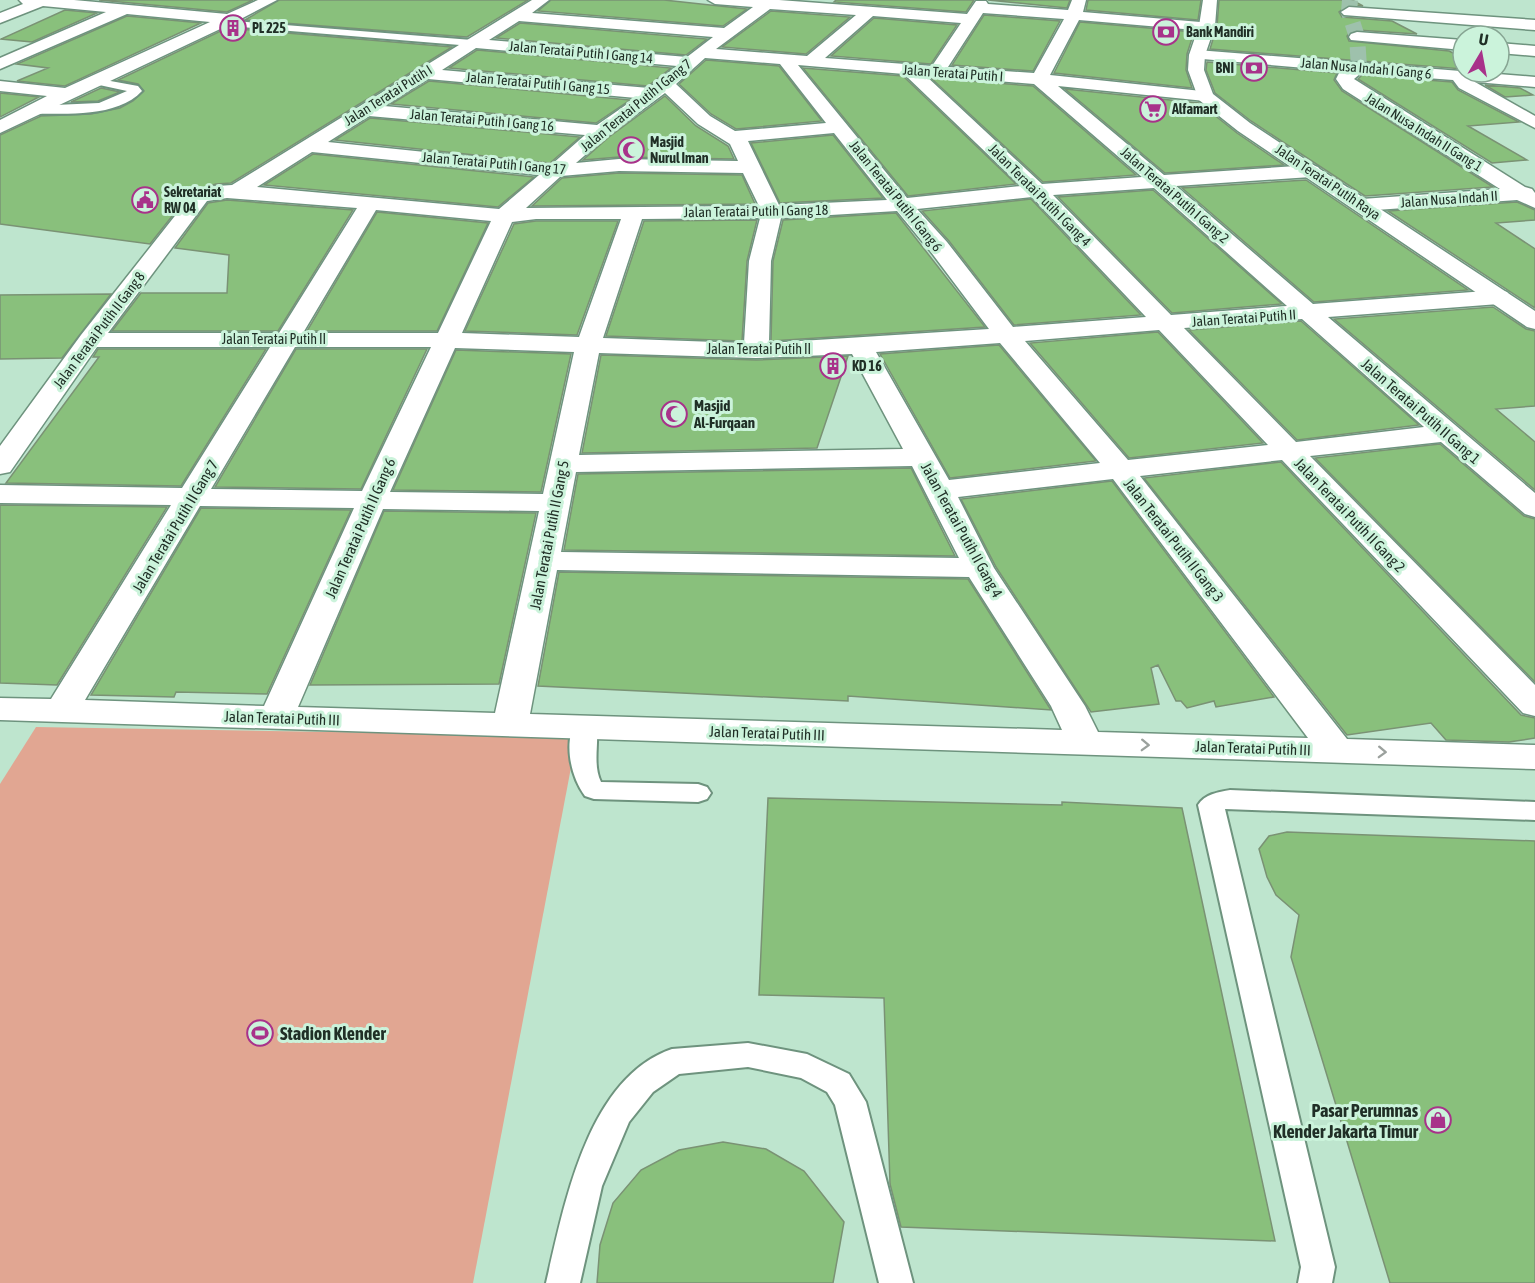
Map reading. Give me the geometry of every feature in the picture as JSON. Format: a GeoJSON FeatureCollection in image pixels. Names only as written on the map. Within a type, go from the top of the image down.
{"type":"FeatureCollection","features":[{"type":"Feature","properties":{"kind":"street"},"geometry":{"type":"LineString","coordinates":[[0,18],[38,0],[227,21]]}},
{"type":"Feature","properties":{"kind":"street"},"geometry":{"type":"LineString","coordinates":[[0,64],[147,0]]}},
{"type":"Feature","properties":{"kind":"street"},"geometry":{"type":"LineString","coordinates":[[0,126],[270,0]]}},
{"type":"Feature","properties":{"kind":"street","name":"Jalan Teratai Putih I"},"geometry":{"type":"LineString","coordinates":[[235,192],[542,0]]}},
{"type":"Feature","properties":{"kind":"street"},"geometry":{"type":"LineString","coordinates":[[715,0],[770,2],[870,11],[1076,8],[1207,26]]}},
{"type":"Feature","properties":{"kind":"street"},"geometry":{"type":"LineString","coordinates":[[1205,96],[1196,70],[1197,55],[1207,26],[1210,0]]}},
{"type":"Feature","properties":{"kind":"street","name":"Jalan Teratai Putih I Gang 7"},"geometry":{"type":"LineString","coordinates":[[504,216],[601,131],[660,89],[696,57],[770,2]]}},
{"type":"Feature","properties":{"kind":"street"},"geometry":{"type":"LineString","coordinates":[[1039,79],[1076,8]]}},
{"type":"Feature","properties":{"kind":"street"},"geometry":{"type":"LineString","coordinates":[[937,71],[977,9]]}},
{"type":"Feature","properties":{"kind":"street"},"geometry":{"type":"LineString","coordinates":[[810,62],[870,11]]}},
{"type":"Feature","properties":{"kind":"street"},"geometry":{"type":"LineString","coordinates":[[1349,12],[1535,25]]}},
{"type":"Feature","properties":{"kind":"street","name":"Jalan Teratai Putih I Gang 14"},"geometry":{"type":"LineString","coordinates":[[516,16],[727,33]]}},
{"type":"Feature","properties":{"kind":"street"},"geometry":{"type":"LineString","coordinates":[[1357,37],[1451,44]]}},
{"type":"Feature","properties":{"kind":"street","name":"Jalan Teratai Putih I Gang 14"},"geometry":{"type":"LineString","coordinates":[[472,43],[696,57]]}},
{"type":"Feature","properties":{"kind":"street"},"geometry":{"type":"LineString","coordinates":[[1511,49],[1535,51]]}},
{"type":"Feature","properties":{"kind":"street","name":"Jalan Nusa Indah I Gang 6"},"geometry":{"type":"LineString","coordinates":[[1197,55],[1451,75]]}},
{"type":"Feature","properties":{"kind":"street","name":"Jalan Teratai Putih I"},"geometry":{"type":"LineString","coordinates":[[696,57],[785,60],[937,71],[1205,96]]}},
{"type":"Feature","properties":{"kind":"street","name":"Jalan Teratai Putih I Gang 6"},"geometry":{"type":"LineString","coordinates":[[785,60],[902,205],[939,247],[1005,333]]}},
{"type":"Feature","properties":{"kind":"street","name":"Jalan Nusa Indah II Gang 1"},"geometry":{"type":"LineString","coordinates":[[1359,67],[1347,74],[1345,79],[1349,85],[1530,196]]}},
{"type":"Feature","properties":{"kind":"street","name":"Jalan Teratai Putih I Gang 4"},"geometry":{"type":"LineString","coordinates":[[910,70],[1037,190],[1165,324]]}},
{"type":"Feature","properties":{"kind":"street","name":"Jalan Teratai Putih I Gang 15"},"geometry":{"type":"LineString","coordinates":[[422,73],[660,89]]}},
{"type":"Feature","properties":{"kind":"street","name":"Jalan Teratai Putih I Gang 2"},"geometry":{"type":"LineString","coordinates":[[1039,79],[1161,181],[1307,313]]}},
{"type":"Feature","properties":{"kind":"street","name":"Jalan Nusa Indah I Gang 6"},"geometry":{"type":"LineString","coordinates":[[1511,80],[1535,82]]}},
{"type":"Feature","properties":{"kind":"street"},"geometry":{"type":"LineString","coordinates":[[1465,84],[1535,123]]}},
{"type":"Feature","properties":{"kind":"street"},"geometry":{"type":"LineString","coordinates":[[0,86],[67,93]]}},
{"type":"Feature","properties":{"kind":"street"},"geometry":{"type":"LineString","coordinates":[[660,89],[704,120],[733,136],[751,167],[772,212],[760,261],[756,351]]}},
{"type":"Feature","properties":{"kind":"street","name":"Jalan Teratai Putih Raya"},"geometry":{"type":"LineString","coordinates":[[1205,96],[1244,127],[1535,322]]}},
{"type":"Feature","properties":{"kind":"street","name":"Jalan Teratai Putih I Gang 16"},"geometry":{"type":"LineString","coordinates":[[364,110],[601,131]]}},
{"type":"Feature","properties":{"kind":"street"},"geometry":{"type":"LineString","coordinates":[[733,136],[840,127]]}},
{"type":"Feature","properties":{"kind":"street","name":"Jalan Teratai Putih I Gang 17"},"geometry":{"type":"LineString","coordinates":[[309,146],[556,171],[619,165],[751,167]]}},
{"type":"Feature","properties":{"kind":"street","name":"Jalan Teratai Putih I Gang 18"},"geometry":{"type":"LineString","coordinates":[[200,196],[210,193],[235,192],[504,216],[536,213],[772,212],[902,205],[1037,190],[1311,171]]}},
{"type":"Feature","properties":{"kind":"street","name":"Jalan Teratai Putih II Gang 8"},"geometry":{"type":"LineString","coordinates":[[0,466],[90,340],[200,196]]}},
{"type":"Feature","properties":{"kind":"street","name":"Jalan Nusa Indah II"},"geometry":{"type":"LineString","coordinates":[[1362,205],[1530,196]]}},
{"type":"Feature","properties":{"kind":"street","name":"Jalan Teratai Putih II Gang 7"},"geometry":{"type":"LineString","coordinates":[[61,711],[193,498],[370,203]]}},
{"type":"Feature","properties":{"kind":"street","name":"Jalan Teratai Putih II Gang 5"},"geometry":{"type":"LineString","coordinates":[[510,725],[588,346],[634,213]]}},
{"type":"Feature","properties":{"kind":"street","name":"Jalan Teratai Putih II Gang 6"},"geometry":{"type":"LineString","coordinates":[[276,718],[372,500],[504,216]]}},
{"type":"Feature","properties":{"kind":"street","name":"Jalan Teratai Putih II"},"geometry":{"type":"LineString","coordinates":[[90,340],[447,340],[756,351],[860,346],[1005,333],[1165,324],[1499,297]]}},
{"type":"Feature","properties":{"kind":"street","name":"Jalan Teratai Putih II Gang 1"},"geometry":{"type":"LineString","coordinates":[[1307,313],[1535,508]]}},
{"type":"Feature","properties":{"kind":"street","name":"Jalan Teratai Putih II Gang 2"},"geometry":{"type":"LineString","coordinates":[[1165,324],[1535,705]]}},
{"type":"Feature","properties":{"kind":"street","name":"Jalan Teratai Putih II Gang 3"},"geometry":{"type":"LineString","coordinates":[[1005,333],[1119,468],[1337,751]]}},
{"type":"Feature","properties":{"kind":"street","name":"Jalan Teratai Putih II Gang 4"},"geometry":{"type":"LineString","coordinates":[[860,346],[940,490],[979,567],[1068,706],[1086,743]]}},
{"type":"Feature","properties":{"kind":"street"},"geometry":{"type":"LineString","coordinates":[[940,490],[1445,433]]}},
{"type":"Feature","properties":{"kind":"street"},"geometry":{"type":"LineString","coordinates":[[562,464],[922,457]]}},
{"type":"Feature","properties":{"kind":"street"},"geometry":{"type":"LineString","coordinates":[[0,494],[556,503]]}},
{"type":"Feature","properties":{"kind":"street"},"geometry":{"type":"LineString","coordinates":[[545,561],[979,567]]}},
{"type":"Feature","properties":{"kind":"street","name":"Jalan Teratai Putih III"},"geometry":{"type":"LineString","coordinates":[[0,709],[1535,757]]}},
{"type":"Feature","properties":{"kind":"lane"},"geometry":{"type":"LineString","coordinates":[[227,21],[472,43]]}},
{"type":"Feature","properties":{"kind":"lane"},"geometry":{"type":"LineString","coordinates":[[33,110],[98,107],[110,104],[136,91],[94,81]]}},
{"type":"Feature","properties":{"kind":"lane"},"geometry":{"type":"LineString","coordinates":[[585,727],[582,753],[590,786],[594,790],[698,793]]}},
{"type":"Feature","properties":{"kind":"lane"},"geometry":{"type":"LineString","coordinates":[[1315,1283],[1318,1267],[1211,805],[1230,799],[1535,810]]}},
{"type":"Feature","properties":{"kind":"lane"},"geometry":{"type":"LineString","coordinates":[[563,1283],[585,1186],[616,1114],[642,1083],[672,1062],[748,1056],[807,1067],[838,1083],[850,1102],[896,1283]]}},
{"type":"Feature","properties":{"kind":"shaded area","name":"Stadion Klender"},"geometry":{"type":"Polygon","coordinates":[[[36,727],[577,736],[473,1283],[0,1283],[0,784],[36,727]]]}},
{"type":"Feature","properties":{"kind":"building"},"geometry":{"type":"Polygon","coordinates":[[[99,0],[253,0],[227,12],[99,0]]]}},
{"type":"Feature","properties":{"kind":"building"},"geometry":{"type":"Polygon","coordinates":[[[279,0],[528,0],[467,37],[245,20],[279,0]]]}},
{"type":"Feature","properties":{"kind":"building"},"geometry":{"type":"Polygon","coordinates":[[[551,0],[664,0],[747,9],[723,26],[538,11],[551,0]]]}},
{"type":"Feature","properties":{"kind":"building"},"geometry":{"type":"Polygon","coordinates":[[[836,0],[974,0],[966,12],[834,2],[836,0]]]}},
{"type":"Feature","properties":{"kind":"building"},"geometry":{"type":"Polygon","coordinates":[[[988,0],[1070,0],[1067,8],[988,0]]]}},
{"type":"Feature","properties":{"kind":"building"},"geometry":{"type":"Polygon","coordinates":[[[1088,0],[1201,0],[1198,20],[1086,10],[1088,0]]]}},
{"type":"Feature","properties":{"kind":"building"},"geometry":{"type":"Polygon","coordinates":[[[1219,0],[1352,0],[1363,6],[1348,5],[1339,12],[1342,17],[1392,21],[1417,34],[1357,30],[1349,33],[1347,36],[1349,41],[1449,51],[1451,52],[1451,68],[1210,49],[1217,26],[1219,0]]]}},
{"type":"Feature","properties":{"kind":"building"},"geometry":{"type":"Polygon","coordinates":[[[65,10],[97,13],[32,42],[1,39],[65,10]]]}},
{"type":"Feature","properties":{"kind":"building"},"geometry":{"type":"Polygon","coordinates":[[[771,11],[850,17],[806,54],[722,47],[771,11]]]}},
{"type":"Feature","properties":{"kind":"building"},"geometry":{"type":"Polygon","coordinates":[[[984,15],[1060,21],[1033,71],[952,65],[984,15]]]}},
{"type":"Feature","properties":{"kind":"building"},"geometry":{"type":"Polygon","coordinates":[[[127,16],[201,23],[65,86],[17,81],[48,68],[17,64],[127,16]]]}},
{"type":"Feature","properties":{"kind":"building"},"geometry":{"type":"Polygon","coordinates":[[[874,18],[957,25],[931,64],[831,56],[874,18]]]}},
{"type":"Feature","properties":{"kind":"building"},"geometry":{"type":"Polygon","coordinates":[[[1080,22],[1194,32],[1187,54],[1186,70],[1192,88],[1054,73],[1080,22]]]}},
{"type":"Feature","properties":{"kind":"building"},"geometry":{"type":"Polygon","coordinates":[[[520,23],[707,39],[686,55],[496,38],[520,23]]]}},
{"type":"Feature","properties":{"kind":"building"},"geometry":{"type":"Polygon","coordinates":[[[227,28],[452,47],[231,183],[216,184],[192,191],[150,244],[0,224],[0,135],[41,116],[91,114],[120,108],[133,101],[144,91],[138,84],[118,80],[227,28]]]}},
{"type":"Feature","properties":{"kind":"building"},"geometry":{"type":"Polygon","coordinates":[[[477,50],[671,68],[648,86],[449,68],[477,50]]]}},
{"type":"Feature","properties":{"kind":"building"},"geometry":{"type":"Polygon","coordinates":[[[706,60],[779,66],[822,121],[736,129],[711,114],[679,84],[706,60]]]}},
{"type":"Feature","properties":{"kind":"building"},"geometry":{"type":"Polygon","coordinates":[[[1207,62],[1337,73],[1334,80],[1342,91],[1493,187],[1365,196],[1251,121],[1215,93],[1206,70],[1207,62]]]}},
{"type":"Feature","properties":{"kind":"building"},"geometry":{"type":"Polygon","coordinates":[[[803,68],[903,76],[1016,184],[908,196],[803,68]]]}},
{"type":"Feature","properties":{"kind":"building"},"geometry":{"type":"Polygon","coordinates":[[[1362,75],[1451,82],[1458,90],[1519,122],[1468,126],[1527,160],[1492,163],[1358,79],[1362,75]]]}},
{"type":"Feature","properties":{"kind":"building"},"geometry":{"type":"Polygon","coordinates":[[[931,78],[1033,86],[1136,175],[1043,182],[931,78]]]}},
{"type":"Feature","properties":{"kind":"building"},"geometry":{"type":"Polygon","coordinates":[[[429,81],[630,100],[596,123],[391,104],[429,81]]]}},
{"type":"Feature","properties":{"kind":"building"},"geometry":{"type":"Polygon","coordinates":[[[1485,85],[1520,88],[1533,95],[1505,97],[1485,85]]]}},
{"type":"Feature","properties":{"kind":"building"},"geometry":{"type":"Polygon","coordinates":[[[101,88],[120,92],[98,101],[71,102],[101,88]]]}},
{"type":"Feature","properties":{"kind":"building"},"geometry":{"type":"Polygon","coordinates":[[[1065,89],[1199,103],[1237,133],[1284,165],[1165,173],[1065,89]]]}},
{"type":"Feature","properties":{"kind":"building"},"geometry":{"type":"Polygon","coordinates":[[[0,93],[39,97],[0,117],[0,93]]]}},
{"type":"Feature","properties":{"kind":"building"},"geometry":{"type":"Polygon","coordinates":[[[665,96],[696,126],[728,146],[734,159],[619,157],[583,160],[609,137],[665,96]]]}},
{"type":"Feature","properties":{"kind":"building"},"geometry":{"type":"Polygon","coordinates":[[[370,118],[580,137],[550,163],[335,140],[370,118]]]}},
{"type":"Feature","properties":{"kind":"building"},"geometry":{"type":"Polygon","coordinates":[[[833,135],[883,198],[780,203],[751,143],[833,135]]]}},
{"type":"Feature","properties":{"kind":"building"},"geometry":{"type":"Polygon","coordinates":[[[313,154],[534,177],[498,207],[264,185],[313,154]]]}},
{"type":"Feature","properties":{"kind":"building"},"geometry":{"type":"Polygon","coordinates":[[[619,173],[742,175],[755,204],[532,206],[562,178],[619,173]]]}},
{"type":"Feature","properties":{"kind":"building"},"geometry":{"type":"Polygon","coordinates":[[[1306,180],[1468,290],[1314,302],[1182,188],[1306,180]]]}},
{"type":"Feature","properties":{"kind":"building"},"geometry":{"type":"Polygon","coordinates":[[[1153,190],[1282,304],[1172,313],[1058,197],[1153,190]]]}},
{"type":"Feature","properties":{"kind":"building"},"geometry":{"type":"Polygon","coordinates":[[[1031,199],[1141,315],[1014,325],[949,241],[922,211],[1031,199]]]}},
{"type":"Feature","properties":{"kind":"building"},"geometry":{"type":"Polygon","coordinates":[[[227,200],[353,210],[278,331],[112,331],[141,293],[227,293],[229,255],[175,248],[208,203],[227,200]]]}},
{"type":"Feature","properties":{"kind":"building"},"geometry":{"type":"Polygon","coordinates":[[[1517,202],[1535,210],[1535,220],[1496,223],[1535,249],[1535,308],[1388,211],[1517,202]]]}},
{"type":"Feature","properties":{"kind":"building"},"geometry":{"type":"Polygon","coordinates":[[[377,212],[488,223],[437,331],[307,331],[377,212]]]}},
{"type":"Feature","properties":{"kind":"building"},"geometry":{"type":"Polygon","coordinates":[[[896,213],[985,327],[771,341],[773,261],[783,220],[896,213]]]}},
{"type":"Feature","properties":{"kind":"building"},"geometry":{"type":"Polygon","coordinates":[[[757,220],[747,261],[742,341],[606,336],[644,221],[757,220]]]}},
{"type":"Feature","properties":{"kind":"building"},"geometry":{"type":"Polygon","coordinates":[[[536,221],[618,221],[577,335],[465,331],[514,224],[536,221]]]}},
{"type":"Feature","properties":{"kind":"building"},"geometry":{"type":"Polygon","coordinates":[[[111,294],[62,358],[0,359],[0,295],[111,294]]]}},
{"type":"Feature","properties":{"kind":"building"},"geometry":{"type":"Polygon","coordinates":[[[1493,307],[1526,329],[1535,331],[1535,406],[1496,409],[1535,442],[1535,490],[1334,319],[1493,307]]]}},
{"type":"Feature","properties":{"kind":"building"},"geometry":{"type":"Polygon","coordinates":[[[1301,321],[1419,425],[1297,440],[1189,330],[1301,321]]]}},
{"type":"Feature","properties":{"kind":"building"},"geometry":{"type":"Polygon","coordinates":[[[1158,332],[1263,443],[1129,458],[1030,343],[1158,332]]]}},
{"type":"Feature","properties":{"kind":"building"},"geometry":{"type":"Polygon","coordinates":[[[999,345],[1096,461],[950,478],[880,354],[999,345]]]}},
{"type":"Feature","properties":{"kind":"building"},"geometry":{"type":"Polygon","coordinates":[[[98,349],[266,349],[181,486],[6,483],[99,357],[93,357],[98,349]]]}},
{"type":"Feature","properties":{"kind":"building"},"geometry":{"type":"Polygon","coordinates":[[[296,349],[427,349],[361,489],[215,487],[296,349]]]}},
{"type":"Feature","properties":{"kind":"building"},"geometry":{"type":"Polygon","coordinates":[[[456,350],[571,354],[541,492],[393,490],[456,350]]]}},
{"type":"Feature","properties":{"kind":"building"},"geometry":{"type":"Polygon","coordinates":[[[601,355],[756,360],[848,356],[817,448],[582,453],[601,355]]]}},
{"type":"Feature","properties":{"kind":"building"},"geometry":{"type":"Polygon","coordinates":[[[1440,444],[1524,516],[1535,519],[1535,682],[1315,458],[1440,444]]]}},
{"type":"Feature","properties":{"kind":"building"},"geometry":{"type":"Polygon","coordinates":[[[1281,462],[1521,715],[1535,718],[1535,738],[1509,742],[1446,740],[1431,723],[1347,735],[1144,478],[1281,462]]]}},
{"type":"Feature","properties":{"kind":"building"},"geometry":{"type":"Polygon","coordinates":[[[911,468],[955,556],[564,550],[578,474],[911,468]]]}},
{"type":"Feature","properties":{"kind":"building"},"geometry":{"type":"Polygon","coordinates":[[[1112,481],[1274,697],[1216,707],[1214,701],[1187,708],[1181,701],[1176,701],[1158,665],[1151,668],[1159,704],[1091,712],[996,567],[961,499],[1112,481]]]}},
{"type":"Feature","properties":{"kind":"building"},"geometry":{"type":"Polygon","coordinates":[[[0,505],[167,507],[57,685],[0,683],[0,505]]]}},
{"type":"Feature","properties":{"kind":"building"},"geometry":{"type":"Polygon","coordinates":[[[201,508],[351,510],[267,694],[176,692],[174,697],[91,695],[201,508]]]}},
{"type":"Feature","properties":{"kind":"building"},"geometry":{"type":"Polygon","coordinates":[[[384,511],[536,513],[499,684],[310,685],[384,511]]]}},
{"type":"Feature","properties":{"kind":"building"},"geometry":{"type":"Polygon","coordinates":[[[559,572],[968,579],[1051,710],[848,696],[848,701],[538,686],[559,572]]]}},
{"type":"Feature","properties":{"kind":"building"},"geometry":{"type":"Polygon","coordinates":[[[768,798],[1062,805],[1062,802],[1182,808],[1275,1241],[901,1227],[890,1184],[884,998],[759,995],[768,798]]]}},
{"type":"Feature","properties":{"kind":"building","name":"Pasar Perumnas Klender Jakarta Timur"},"geometry":{"type":"Polygon","coordinates":[[[1287,832],[1535,841],[1535,1283],[1390,1283],[1291,957],[1299,915],[1276,895],[1267,877],[1259,849],[1269,836],[1287,832]]]}},
{"type":"Feature","properties":{"kind":"building"},"geometry":{"type":"Polygon","coordinates":[[[723,1142],[766,1149],[804,1171],[844,1222],[833,1283],[597,1283],[600,1245],[613,1203],[641,1170],[679,1150],[723,1142]]]}},
{"type":"Feature","properties":{"kind":"tunnel"},"geometry":{"type":"LineString","coordinates":[[1350,0],[1349,12],[1357,37],[1359,67]]}},
{"type":"Feature","properties":{"kind":"place","name":"PL 225"},"geometry":{"type":"Point","coordinates":[233,28]}},
{"type":"Feature","properties":{"kind":"place","name":"Bank Mandiri"},"geometry":{"type":"Point","coordinates":[1166,32]}},
{"type":"Feature","properties":{"kind":"place","name":"BNI"},"geometry":{"type":"Point","coordinates":[1254,68]}},
{"type":"Feature","properties":{"kind":"place","name":"Alfamart"},"geometry":{"type":"Point","coordinates":[1153,109]}},
{"type":"Feature","properties":{"kind":"place","name":"Masjid Nurul Iman"},"geometry":{"type":"Point","coordinates":[631,150]}},
{"type":"Feature","properties":{"kind":"place","name":"Sekretariat RW 04"},"geometry":{"type":"Point","coordinates":[145,200]}},
{"type":"Feature","properties":{"kind":"place","name":"KD 16"},"geometry":{"type":"Point","coordinates":[833,366]}},
{"type":"Feature","properties":{"kind":"place","name":"Masjid Al-Furqaan"},"geometry":{"type":"Point","coordinates":[674,414]}},
{"type":"Feature","properties":{"kind":"place","name":"Stadion Klender"},"geometry":{"type":"Point","coordinates":[260,1033]}},
{"type":"Feature","properties":{"kind":"place","name":"Pasar Perumnas Klender Jakarta Timur"},"geometry":{"type":"Point","coordinates":[1438,1120]}}]}
